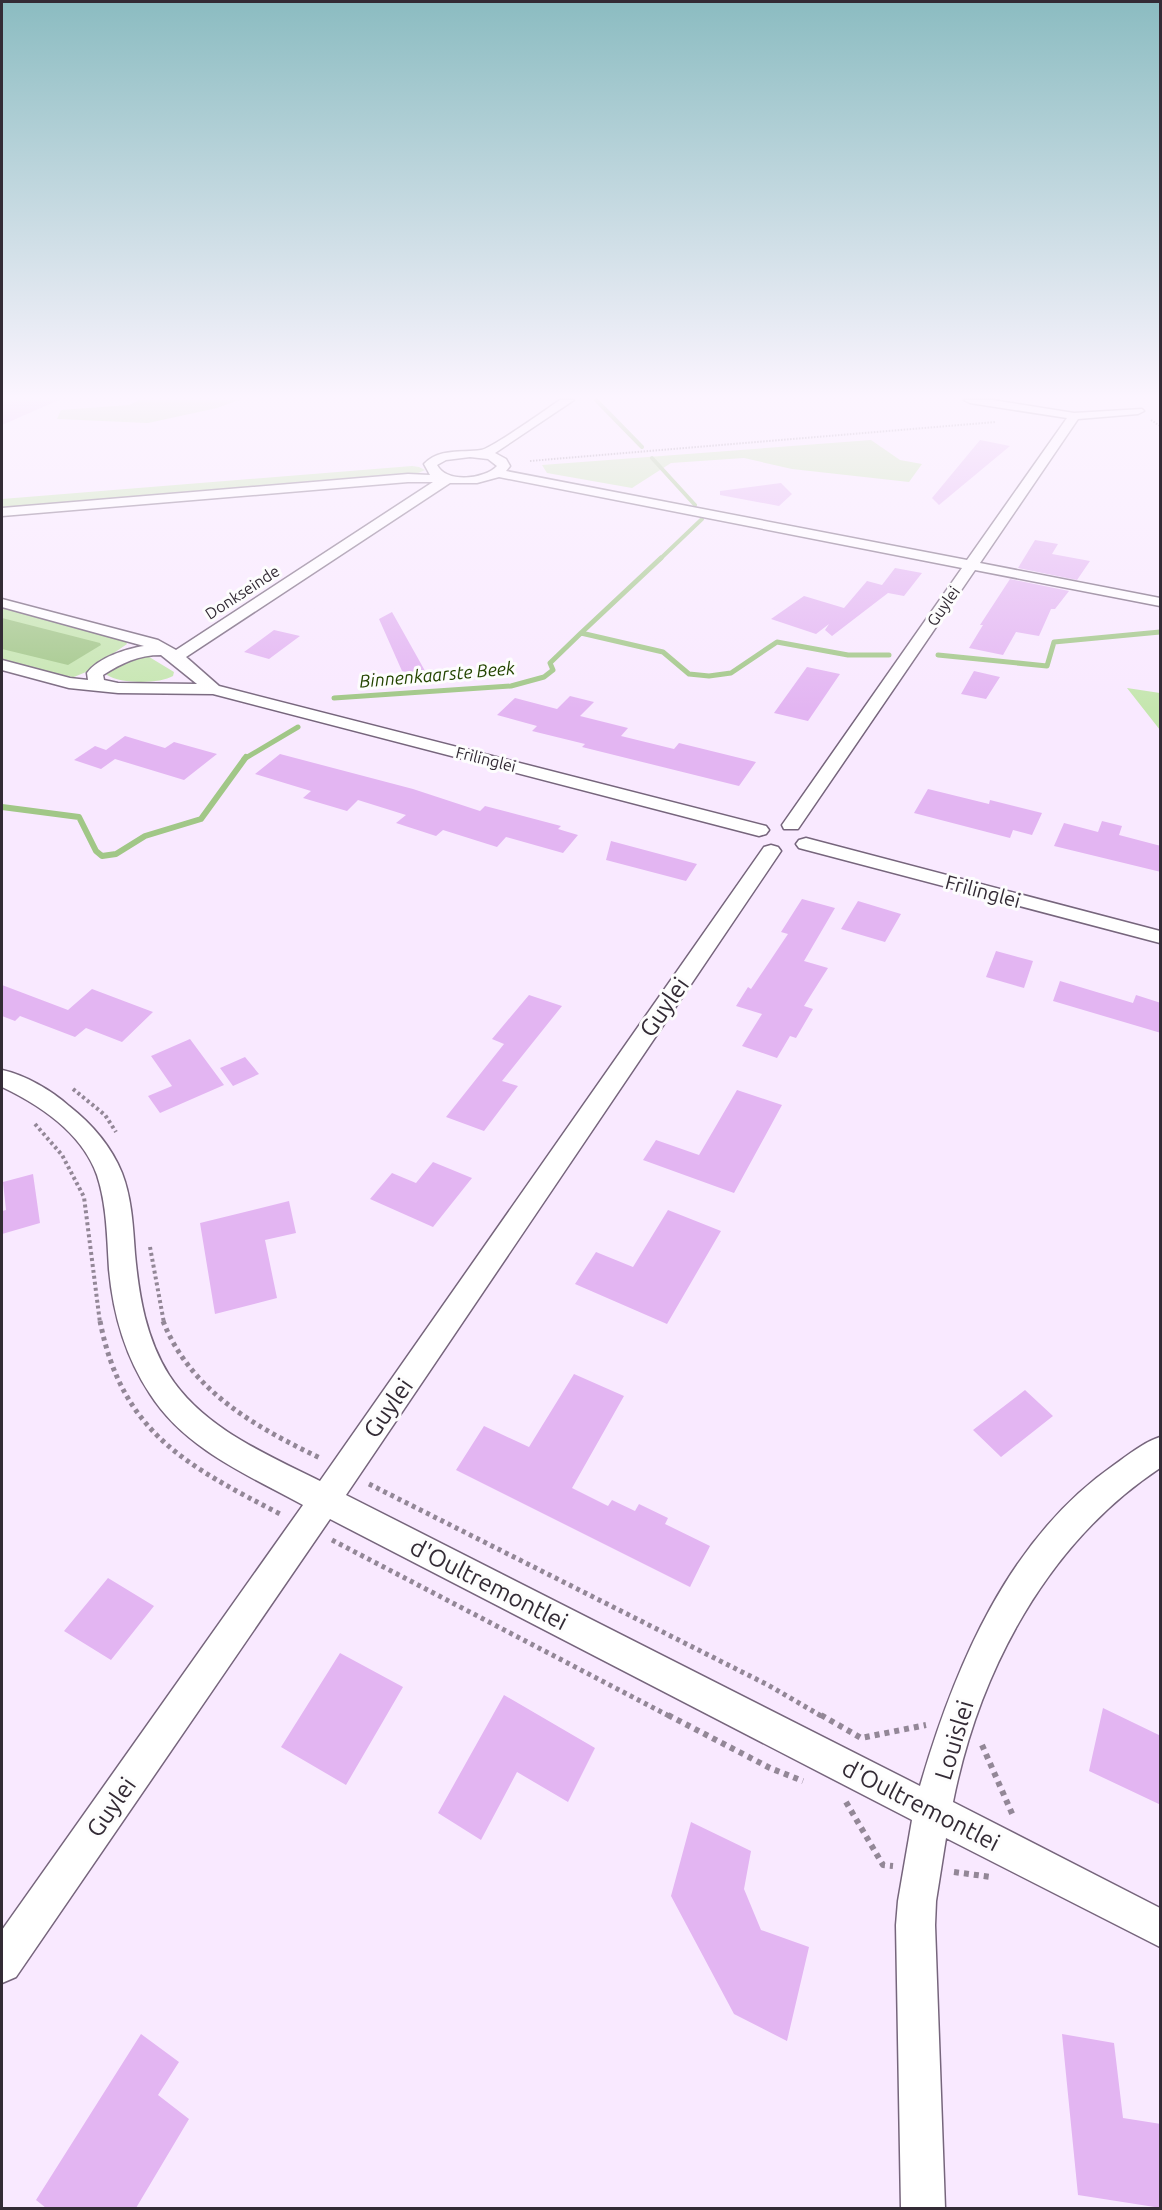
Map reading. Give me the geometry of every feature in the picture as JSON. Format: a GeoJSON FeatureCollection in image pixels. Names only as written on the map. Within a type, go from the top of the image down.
{"type":"FeatureCollection","features":[{"type":"Feature","properties":{"kind":"street"},"geometry":{"type":"LineString","coordinates":[[2,512],[108,503]]}},
{"type":"Feature","properties":{"kind":"street","name":"Donkseinde"},"geometry":{"type":"LineString","coordinates":[[171,653],[409,503]]}},
{"type":"Feature","properties":{"kind":"street"},"geometry":{"type":"LineString","coordinates":[[671,503],[1161,602]]}},
{"type":"Feature","properties":{"kind":"street","name":"Guylei"},"geometry":{"type":"LineString","coordinates":[[791,825],[1014,503]]}},
{"type":"Feature","properties":{"kind":"street","name":"Frilinglei"},"geometry":{"type":"LineString","coordinates":[[2,603],[133,637],[171,653],[213,689]]}},
{"type":"Feature","properties":{"kind":"street"},"geometry":{"type":"LineString","coordinates":[[105,687],[96,682],[95,673],[123,655],[138,650],[171,653]]}},
{"type":"Feature","properties":{"kind":"street","name":"Frilinglei"},"geometry":{"type":"LineString","coordinates":[[2,665],[69,683],[105,687],[213,689],[765,840],[789,852],[797,851],[806,844],[1161,937]]}},
{"type":"Feature","properties":{"kind":"street","name":"Frilinglei"},"geometry":{"type":"LineString","coordinates":[[765,840],[774,824],[791,825]]}},
{"type":"Feature","properties":{"kind":"street"},"geometry":{"type":"LineString","coordinates":[[791,825],[806,834],[806,844]]}},
{"type":"Feature","properties":{"kind":"street","name":"Guylei"},"geometry":{"type":"LineString","coordinates":[[2,1963],[345,1471],[765,840]]}},
{"type":"Feature","properties":{"kind":"street","name":"d'Oultremontlei"},"geometry":{"type":"LineString","coordinates":[[2,1078],[26,1088],[60,1109],[81,1129],[102,1160],[115,1191],[129,1315],[143,1355],[163,1389],[199,1428],[236,1452],[325,1500],[1161,1928]]}},
{"type":"Feature","properties":{"kind":"street","name":"Louislei"},"geometry":{"type":"LineString","coordinates":[[923,2208],[917,1902],[933,1811],[954,1730],[997,1627],[1024,1582],[1061,1534],[1098,1495],[1161,1452]]}},
{"type":"Feature","properties":{"kind":"path"},"geometry":{"type":"LineString","coordinates":[[69,1087],[105,1115],[117,1134]]}},
{"type":"Feature","properties":{"kind":"path"},"geometry":{"type":"LineString","coordinates":[[149,1240],[159,1306],[165,1326],[186,1359],[220,1398],[246,1420],[768,1685],[861,1738],[929,1725],[933,1720],[954,1730],[982,1745],[1014,1819],[1025,1824]]}},
{"type":"Feature","properties":{"kind":"shaded area"},"geometry":{"type":"Polygon","coordinates":[[[2,503],[73,503],[2,509],[2,503]]]}},
{"type":"Feature","properties":{"kind":"shaded area"},"geometry":{"type":"Polygon","coordinates":[[[2,608],[118,637],[125,640],[127,644],[86,672],[74,677],[2,660],[2,608]]]}},
{"type":"Feature","properties":{"kind":"shaded area"},"geometry":{"type":"Polygon","coordinates":[[[2,618],[101,645],[68,665],[2,649],[2,618]]]}},
{"type":"Feature","properties":{"kind":"shaded area"},"geometry":{"type":"Polygon","coordinates":[[[146,655],[174,672],[173,676],[167,679],[140,682],[121,680],[107,675],[106,671],[123,659],[146,655]]]}},
{"type":"Feature","properties":{"kind":"shaded area"},"geometry":{"type":"Polygon","coordinates":[[[1127,688],[1160,693],[1160,730],[1127,688]]]}},
{"type":"Feature","properties":{"kind":"building"},"geometry":{"type":"Polygon","coordinates":[[[764,503],[782,503],[779,506],[764,503]]]}},
{"type":"Feature","properties":{"kind":"building"},"geometry":{"type":"Polygon","coordinates":[[[1035,540],[1058,544],[1052,554],[1090,561],[1077,580],[1018,568],[1035,540]]]}},
{"type":"Feature","properties":{"kind":"building"},"geometry":{"type":"Polygon","coordinates":[[[895,568],[922,573],[904,596],[888,593],[832,636],[825,630],[829,624],[816,634],[771,619],[804,596],[844,608],[867,581],[882,585],[895,568]]]}},
{"type":"Feature","properties":{"kind":"building"},"geometry":{"type":"Polygon","coordinates":[[[1010,579],[1069,591],[1055,609],[1051,609],[1039,636],[1016,632],[1003,655],[969,648],[983,625],[980,625],[1010,579]]]}},
{"type":"Feature","properties":{"kind":"building"},"geometry":{"type":"Polygon","coordinates":[[[392,612],[429,678],[402,671],[379,619],[392,612]]]}},
{"type":"Feature","properties":{"kind":"building"},"geometry":{"type":"Polygon","coordinates":[[[274,630],[300,636],[269,659],[244,652],[274,630]]]}},
{"type":"Feature","properties":{"kind":"building"},"geometry":{"type":"Polygon","coordinates":[[[807,667],[840,674],[808,721],[774,713],[807,667]]]}},
{"type":"Feature","properties":{"kind":"building"},"geometry":{"type":"Polygon","coordinates":[[[974,671],[1000,677],[986,699],[961,694],[974,671]]]}},
{"type":"Feature","properties":{"kind":"building"},"geometry":{"type":"Polygon","coordinates":[[[570,696],[594,702],[580,716],[628,728],[621,736],[674,749],[679,743],[756,762],[739,786],[582,747],[585,744],[532,731],[537,726],[497,715],[515,698],[557,709],[570,696]]]}},
{"type":"Feature","properties":{"kind":"building"},"geometry":{"type":"Polygon","coordinates":[[[125,736],[165,748],[174,742],[217,754],[184,780],[115,759],[101,769],[74,760],[95,746],[106,750],[125,736]]]}},
{"type":"Feature","properties":{"kind":"building"},"geometry":{"type":"Polygon","coordinates":[[[280,754],[413,789],[480,811],[485,806],[561,826],[558,829],[578,835],[563,853],[506,837],[497,847],[443,830],[436,836],[396,823],[406,815],[358,800],[347,811],[303,798],[311,791],[255,774],[280,754]]]}},
{"type":"Feature","properties":{"kind":"building"},"geometry":{"type":"Polygon","coordinates":[[[928,789],[989,804],[990,800],[1042,813],[1032,835],[1013,830],[1010,838],[914,813],[928,789]]]}},
{"type":"Feature","properties":{"kind":"building"},"geometry":{"type":"Polygon","coordinates":[[[1102,821],[1122,826],[1119,835],[1161,846],[1161,872],[1054,846],[1064,823],[1098,832],[1102,821]]]}},
{"type":"Feature","properties":{"kind":"building"},"geometry":{"type":"Polygon","coordinates":[[[611,841],[697,864],[686,881],[606,860],[611,841]]]}},
{"type":"Feature","properties":{"kind":"building"},"geometry":{"type":"Polygon","coordinates":[[[802,899],[835,908],[804,961],[828,968],[804,1006],[813,1009],[796,1038],[790,1036],[777,1058],[742,1046],[762,1014],[736,1006],[748,987],[751,989],[788,934],[781,932],[802,899]]]}},
{"type":"Feature","properties":{"kind":"building"},"geometry":{"type":"Polygon","coordinates":[[[858,901],[901,914],[885,942],[841,929],[858,901]]]}},
{"type":"Feature","properties":{"kind":"building"},"geometry":{"type":"Polygon","coordinates":[[[996,951],[1033,961],[1024,988],[986,977],[996,951]]]}},
{"type":"Feature","properties":{"kind":"building"},"geometry":{"type":"Polygon","coordinates":[[[1060,981],[1133,1003],[1136,995],[1161,1003],[1161,1033],[1053,1001],[1060,981]]]}},
{"type":"Feature","properties":{"kind":"building"},"geometry":{"type":"Polygon","coordinates":[[[2,985],[68,1010],[92,989],[153,1012],[122,1042],[86,1028],[75,1037],[20,1016],[15,1021],[2,1016],[2,985]]]}},
{"type":"Feature","properties":{"kind":"building"},"geometry":{"type":"Polygon","coordinates":[[[529,995],[562,1006],[502,1081],[518,1086],[484,1131],[446,1117],[504,1044],[492,1039],[529,995]]]}},
{"type":"Feature","properties":{"kind":"building"},"geometry":{"type":"Polygon","coordinates":[[[190,1039],[224,1085],[160,1113],[148,1096],[172,1086],[151,1056],[190,1039]]]}},
{"type":"Feature","properties":{"kind":"building"},"geometry":{"type":"Polygon","coordinates":[[[245,1057],[259,1074],[233,1086],[220,1068],[245,1057]]]}},
{"type":"Feature","properties":{"kind":"building"},"geometry":{"type":"Polygon","coordinates":[[[737,1090],[782,1105],[734,1193],[643,1160],[656,1140],[699,1155],[737,1090]]]}},
{"type":"Feature","properties":{"kind":"building"},"geometry":{"type":"Polygon","coordinates":[[[433,1162],[472,1178],[433,1227],[370,1199],[392,1173],[416,1183],[433,1162]]]}},
{"type":"Feature","properties":{"kind":"building"},"geometry":{"type":"Polygon","coordinates":[[[33,1174],[40,1223],[2,1234],[2,1211],[6,1210],[3,1182],[33,1174]]]}},
{"type":"Feature","properties":{"kind":"building"},"geometry":{"type":"Polygon","coordinates":[[[289,1201],[296,1233],[265,1240],[277,1298],[215,1314],[200,1223],[289,1201]]]}},
{"type":"Feature","properties":{"kind":"building"},"geometry":{"type":"Polygon","coordinates":[[[668,1210],[721,1231],[667,1324],[575,1284],[596,1252],[633,1267],[668,1210]]]}},
{"type":"Feature","properties":{"kind":"building"},"geometry":{"type":"Polygon","coordinates":[[[574,1374],[624,1396],[572,1488],[608,1506],[612,1500],[635,1511],[639,1504],[668,1518],[665,1524],[710,1546],[690,1587],[456,1470],[484,1426],[529,1447],[574,1374]]]}},
{"type":"Feature","properties":{"kind":"building"},"geometry":{"type":"Polygon","coordinates":[[[1025,1390],[1053,1416],[1001,1457],[973,1430],[1025,1390]]]}},
{"type":"Feature","properties":{"kind":"building"},"geometry":{"type":"Polygon","coordinates":[[[108,1578],[154,1606],[111,1660],[64,1631],[108,1578]]]}},
{"type":"Feature","properties":{"kind":"building"},"geometry":{"type":"Polygon","coordinates":[[[340,1653],[403,1687],[346,1785],[281,1747],[340,1653]]]}},
{"type":"Feature","properties":{"kind":"building"},"geometry":{"type":"Polygon","coordinates":[[[504,1695],[595,1748],[568,1802],[517,1772],[481,1840],[438,1813],[504,1695]]]}},
{"type":"Feature","properties":{"kind":"building"},"geometry":{"type":"Polygon","coordinates":[[[1103,1708],[1161,1736],[1161,1805],[1089,1771],[1103,1708]]]}},
{"type":"Feature","properties":{"kind":"building"},"geometry":{"type":"Polygon","coordinates":[[[691,1822],[751,1851],[744,1889],[761,1930],[809,1947],[787,2041],[734,2014],[671,1896],[691,1822]]]}},
{"type":"Feature","properties":{"kind":"building"},"geometry":{"type":"Polygon","coordinates":[[[141,2034],[179,2062],[158,2095],[189,2119],[136,2208],[46,2208],[36,2200],[141,2034]]]}},
{"type":"Feature","properties":{"kind":"building"},"geometry":{"type":"Polygon","coordinates":[[[1062,2034],[1114,2043],[1123,2118],[1161,2124],[1161,2208],[1078,2195],[1062,2034]]]}},
{"type":"Feature","properties":{"kind":"waterway"},"geometry":{"type":"LineString","coordinates":[[659,560],[702,519]]}},
{"type":"Feature","properties":{"kind":"waterway"},"geometry":{"type":"LineString","coordinates":[[581,633],[661,558]]}},
{"type":"Feature","properties":{"kind":"waterway","name":"Binnenkaarste Beek"},"geometry":{"type":"LineString","coordinates":[[938,655],[1047,666],[1054,642],[1160,632]]}},
{"type":"Feature","properties":{"kind":"waterway","name":"Binnenkaarste Beek"},"geometry":{"type":"LineString","coordinates":[[334,698],[511,686],[544,677],[553,670],[550,663],[581,633]]}},
{"type":"Feature","properties":{"kind":"waterway","name":"Binnenkaarste Beek"},"geometry":{"type":"LineString","coordinates":[[581,633],[663,652],[689,674],[709,676],[731,673],[777,642],[848,655],[889,655]]}},
{"type":"Feature","properties":{"kind":"waterway","name":"Binnenkaarste Beek"},"geometry":{"type":"LineString","coordinates":[[245,758],[298,727]]}},
{"type":"Feature","properties":{"kind":"waterway","name":"Binnenkaarste Beek"},"geometry":{"type":"LineString","coordinates":[[2,807],[79,817],[96,851],[102,856],[116,854],[145,836],[201,819],[245,758]]}}]}
